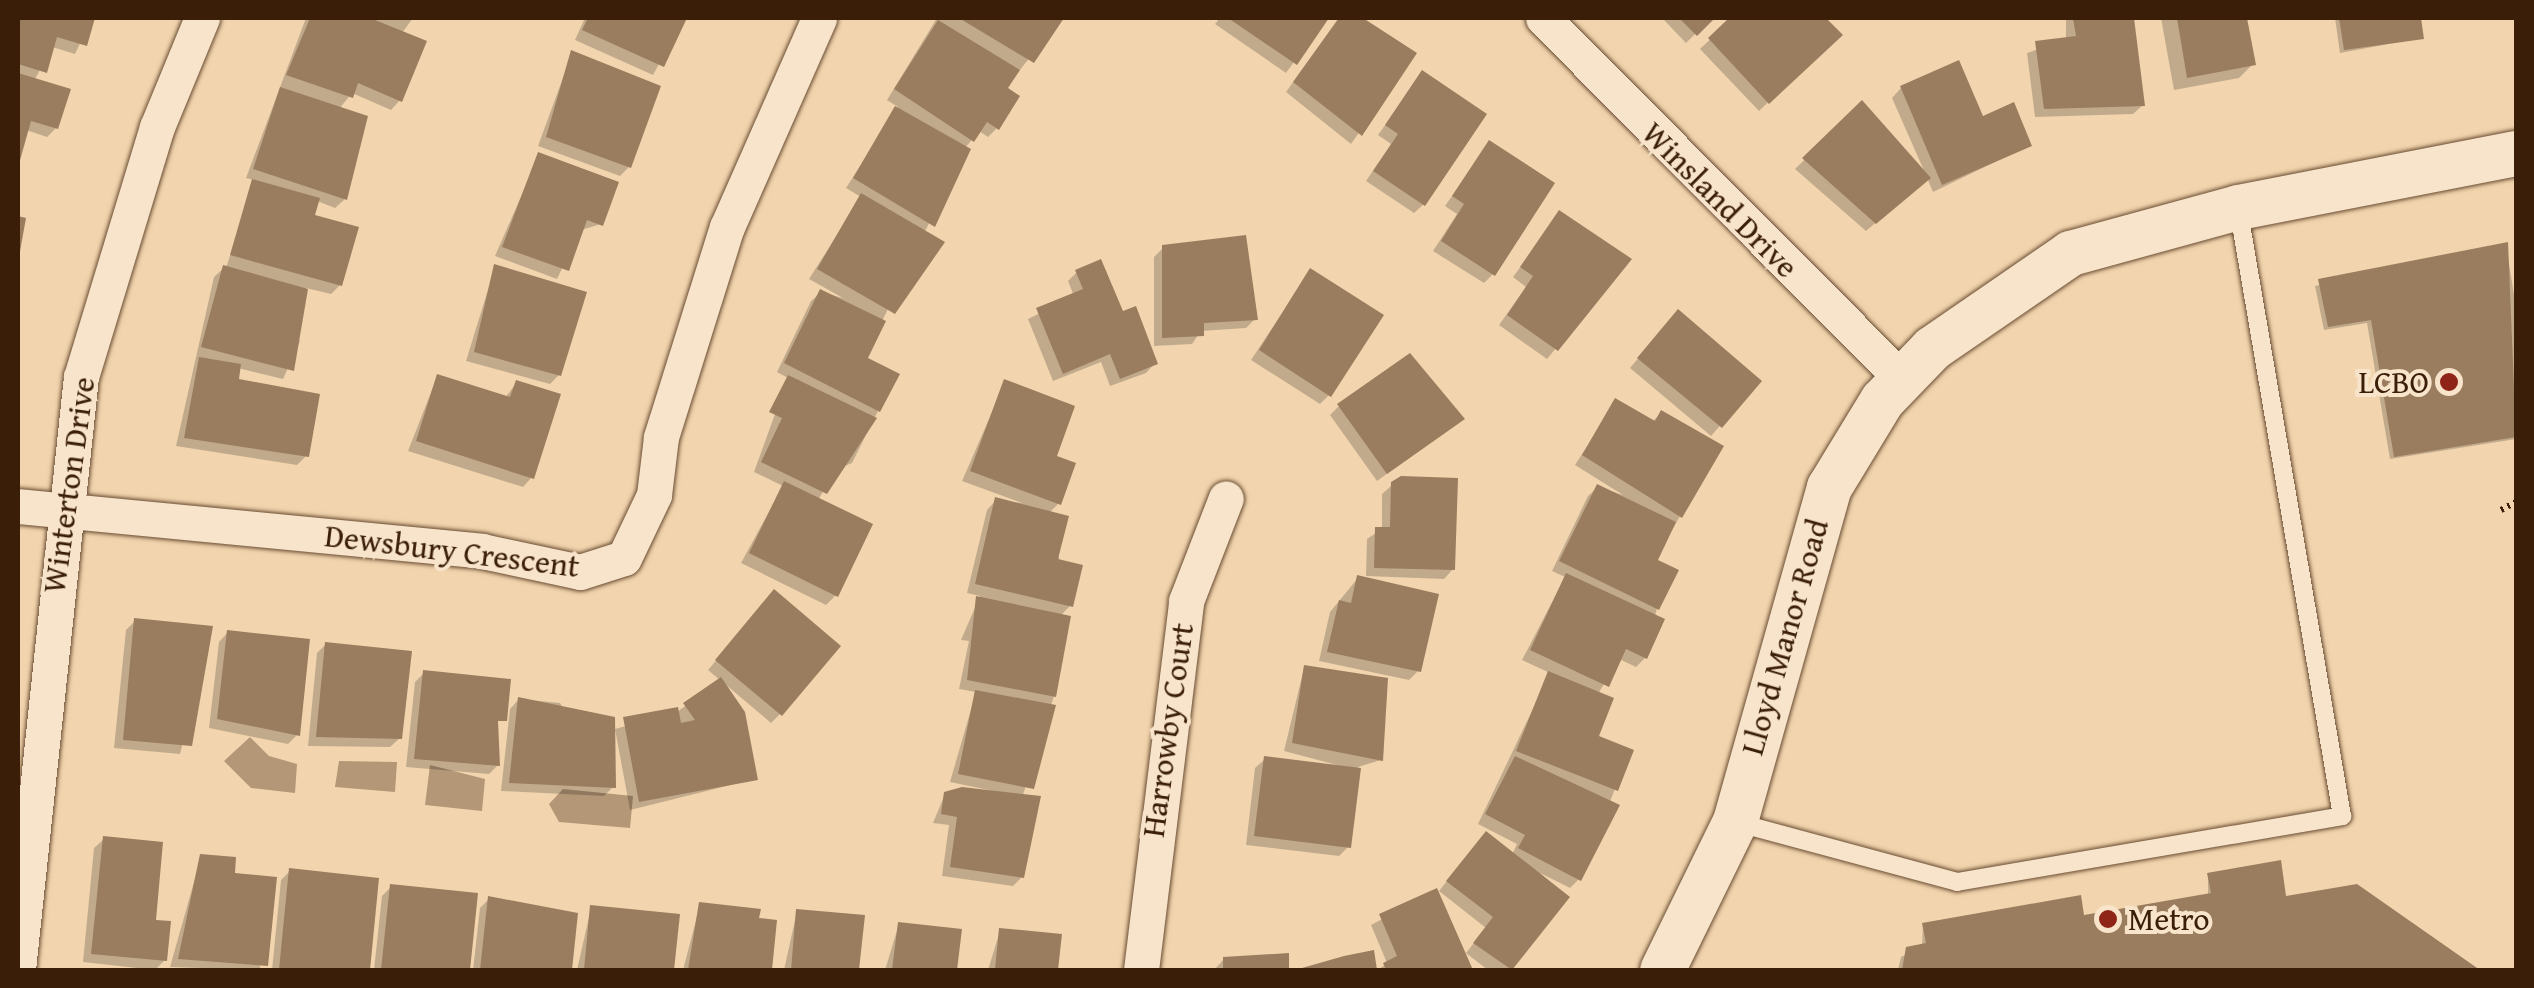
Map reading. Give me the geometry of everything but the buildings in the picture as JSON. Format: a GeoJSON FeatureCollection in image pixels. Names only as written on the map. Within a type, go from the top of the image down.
{"type":"FeatureCollection","features":[{"type":"Feature","properties":{"kind":"street","name":"Winterton Drive"},"geometry":{"type":"LineString","coordinates":[[18,969],[60,508],[81,377],[157,127],[202,18]]}},
{"type":"Feature","properties":{"kind":"street","name":"Dewsbury Crescent"},"geometry":{"type":"LineString","coordinates":[[18,506],[482,551],[580,572],[624,558],[650,508],[661,437],[727,227],[818,18]]}},
{"type":"Feature","properties":{"kind":"street","name":"Winsland Drive"},"geometry":{"type":"LineString","coordinates":[[1543,18],[1901,378]]}},
{"type":"Feature","properties":{"kind":"street","name":"Lloyd Manor Road"},"geometry":{"type":"LineString","coordinates":[[1662,970],[1735,822],[1806,546],[1848,452],[1901,378],[1968,316],[2070,253],[2238,207],[2516,153]]}},
{"type":"Feature","properties":{"kind":"street","name":"Harrowby Court"},"geometry":{"type":"LineString","coordinates":[[1140,970],[1186,601],[1226,498]]}},
{"type":"Feature","properties":{"kind":"lane"},"geometry":{"type":"LineString","coordinates":[[1735,822],[1957,882],[2342,816],[2238,207]]}},
{"type":"Feature","properties":{"kind":"path"},"geometry":{"type":"LineString","coordinates":[[2502,510],[2516,502]]}},
{"type":"Feature","properties":{"kind":"shaded area"},"geometry":{"type":"Polygon","coordinates":[[[250,737],[269,756],[297,764],[295,793],[251,788],[224,761],[250,737]]]}},
{"type":"Feature","properties":{"kind":"shaded area"},"geometry":{"type":"Polygon","coordinates":[[[339,761],[397,762],[395,792],[335,787],[339,761]]]}},
{"type":"Feature","properties":{"kind":"shaded area"},"geometry":{"type":"Polygon","coordinates":[[[430,765],[485,779],[482,811],[425,805],[430,765]]]}},
{"type":"Feature","properties":{"kind":"shaded area"},"geometry":{"type":"Polygon","coordinates":[[[563,789],[633,796],[630,828],[559,822],[549,804],[563,789]]]}},
{"type":"Feature","properties":{"kind":"place","name":"LCBO"},"geometry":{"type":"Point","coordinates":[2449,382]}},
{"type":"Feature","properties":{"kind":"place","name":"Metro"},"geometry":{"type":"Point","coordinates":[2108,919]}}]}
